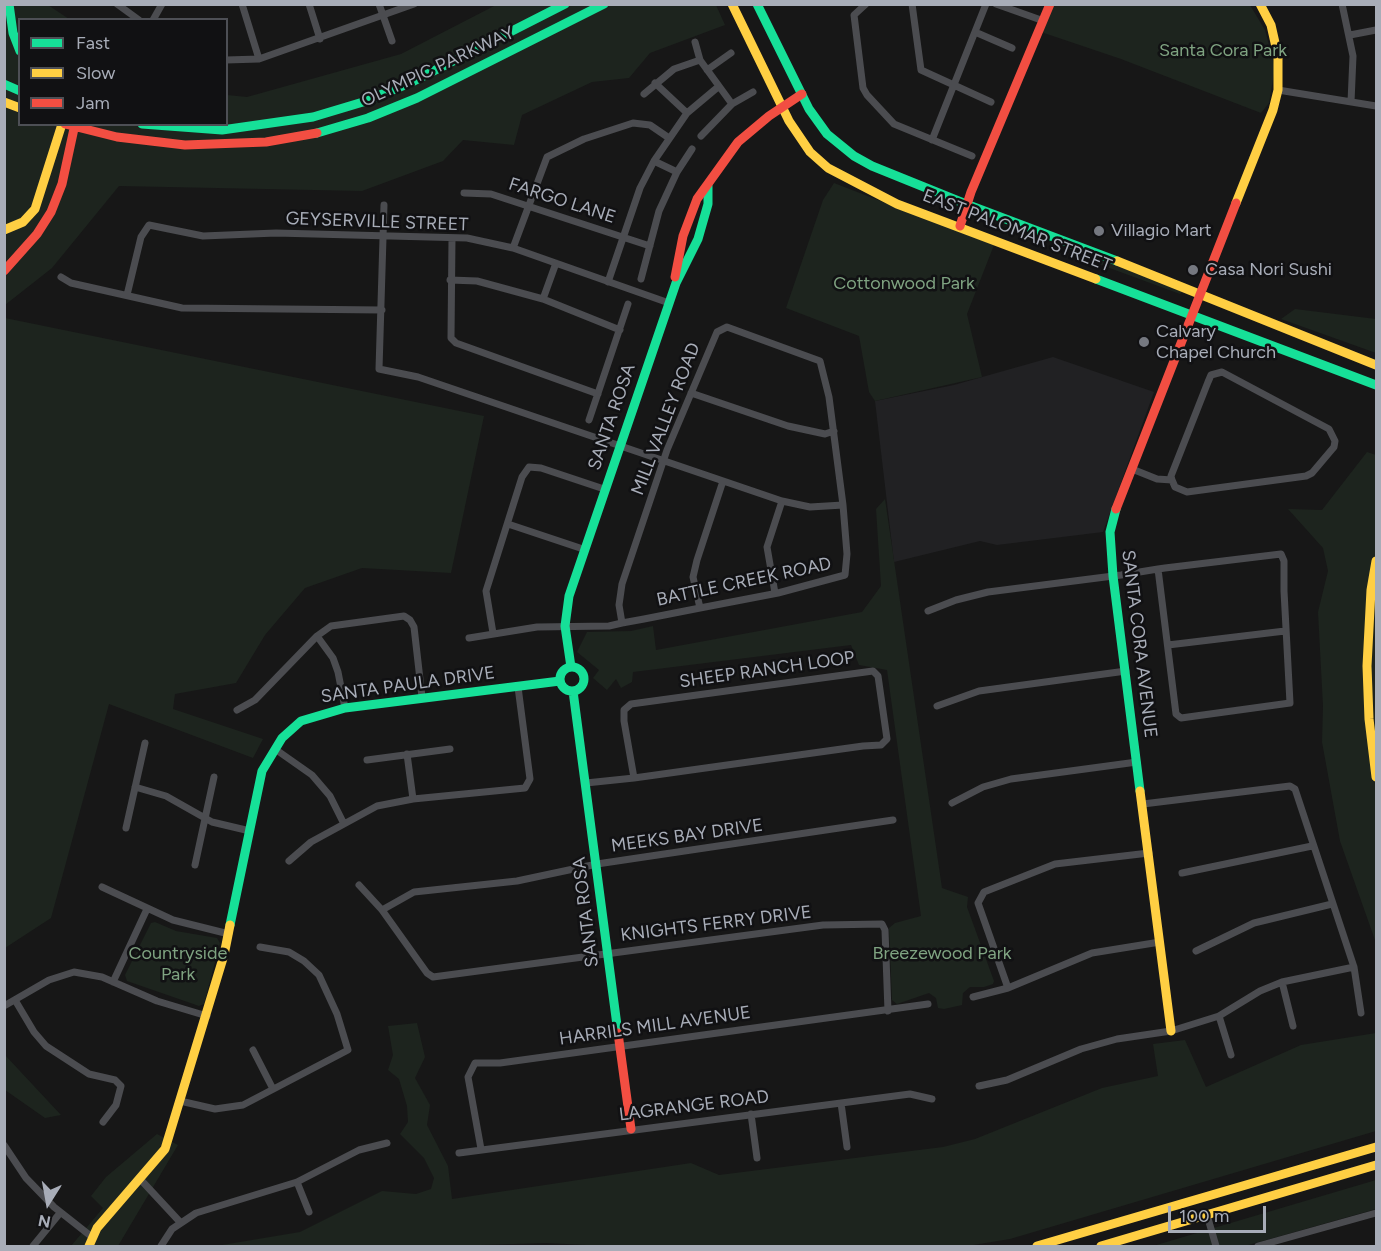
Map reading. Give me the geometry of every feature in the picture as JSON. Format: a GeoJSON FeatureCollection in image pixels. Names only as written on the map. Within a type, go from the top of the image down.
{"type":"FeatureCollection","features":[{"type":"Feature","properties":{"kind":"main road"},"geometry":{"type":"LineString","coordinates":[[9,4],[13,33],[18,46]]}},
{"type":"Feature","properties":{"kind":"main road","name":"OLYMPIC PARKWAY"},"geometry":{"type":"LineString","coordinates":[[169,126],[222,130],[313,117],[363,102],[412,82],[565,4]]}},
{"type":"Feature","properties":{"kind":"main road","name":"OLYMPIC PARKWAY"},"geometry":{"type":"LineString","coordinates":[[76,126],[151,142],[185,145],[266,142],[326,131],[368,118],[417,98],[604,4]]}},
{"type":"Feature","properties":{"kind":"main road","name":"EAST PALOMAR STREET"},"geometry":{"type":"LineString","coordinates":[[732,4],[782,107],[810,152],[828,168],[897,204],[1377,385]]}},
{"type":"Feature","properties":{"kind":"main road","name":"EAST PALOMAR STREET"},"geometry":{"type":"LineString","coordinates":[[757,4],[802,94],[827,134],[843,149],[872,166],[1377,364]]}},
{"type":"Feature","properties":{"kind":"main road"},"geometry":{"type":"LineString","coordinates":[[960,226],[966,204],[1008,108],[1041,20],[1050,4]]}},
{"type":"Feature","properties":{"kind":"main road","name":"SANTA CORA AVENUE"},"geometry":{"type":"LineString","coordinates":[[1172,1031],[1113,576],[1110,532],[1115,510],[1265,134],[1278,90],[1278,56],[1271,25],[1260,4]]}},
{"type":"Feature","properties":{"kind":"main road"},"geometry":{"type":"LineString","coordinates":[[4,84],[18,90]]}},
{"type":"Feature","properties":{"kind":"main road","name":"SANTA ROSA"},"geometry":{"type":"LineString","coordinates":[[676,283],[677,265],[689,219],[697,199],[738,142],[802,94]]}},
{"type":"Feature","properties":{"kind":"main road"},"geometry":{"type":"LineString","coordinates":[[4,230],[23,222],[34,209],[62,126]]}},
{"type":"Feature","properties":{"kind":"main road"},"geometry":{"type":"LineString","coordinates":[[4,271],[38,234],[51,212],[62,184],[76,126]]}},
{"type":"Feature","properties":{"kind":"main road","name":"SANTA ROSA"},"geometry":{"type":"LineString","coordinates":[[571,667],[565,626],[569,596],[583,549],[676,283],[698,239],[708,204],[708,186]]}},
{"type":"Feature","properties":{"kind":"main road"},"geometry":{"type":"LineString","coordinates":[[1377,561],[1371,590],[1367,666],[1369,719],[1377,777]]}},
{"type":"Feature","properties":{"kind":"main road"},"geometry":{"type":"LineString","coordinates":[[571,667],[581,671],[584,678],[582,685],[573,691],[563,687],[560,681],[561,673],[571,667]]}},
{"type":"Feature","properties":{"kind":"main road","name":"SANTA PAULA DRIVE"},"geometry":{"type":"LineString","coordinates":[[91,1242],[165,1149],[207,1016],[229,934],[262,771],[290,729],[302,721],[345,708],[560,681]]}},
{"type":"Feature","properties":{"kind":"main road","name":"SANTA ROSA"},"geometry":{"type":"LineString","coordinates":[[573,691],[631,1129]]}},
{"type":"Feature","properties":{"kind":"main road"},"geometry":{"type":"LineString","coordinates":[[1037,1246],[1377,1147]]}},
{"type":"Feature","properties":{"kind":"main road"},"geometry":{"type":"LineString","coordinates":[[1101,1246],[1377,1165]]}},
{"type":"Feature","properties":{"kind":"street"},"geometry":{"type":"LineString","coordinates":[[117,4],[136,18]]}},
{"type":"Feature","properties":{"kind":"street"},"geometry":{"type":"LineString","coordinates":[[154,18],[162,4]]}},
{"type":"Feature","properties":{"kind":"street"},"geometry":{"type":"LineString","coordinates":[[242,4],[258,59]]}},
{"type":"Feature","properties":{"kind":"street"},"geometry":{"type":"LineString","coordinates":[[309,4],[320,39]]}},
{"type":"Feature","properties":{"kind":"street"},"geometry":{"type":"LineString","coordinates":[[379,4],[392,41]]}},
{"type":"Feature","properties":{"kind":"street"},"geometry":{"type":"LineString","coordinates":[[228,60],[258,59],[414,4]]}},
{"type":"Feature","properties":{"kind":"street"},"geometry":{"type":"LineString","coordinates":[[866,4],[854,15],[863,88],[877,108],[894,124],[972,156]]}},
{"type":"Feature","properties":{"kind":"street"},"geometry":{"type":"LineString","coordinates":[[912,4],[921,70],[991,102]]}},
{"type":"Feature","properties":{"kind":"street"},"geometry":{"type":"LineString","coordinates":[[932,140],[986,4]]}},
{"type":"Feature","properties":{"kind":"street"},"geometry":{"type":"LineString","coordinates":[[996,4],[1041,20]]}},
{"type":"Feature","properties":{"kind":"street"},"geometry":{"type":"LineString","coordinates":[[1342,4],[1350,35],[1353,74],[1351,102]]}},
{"type":"Feature","properties":{"kind":"street"},"geometry":{"type":"LineString","coordinates":[[1350,35],[1377,30]]}},
{"type":"Feature","properties":{"kind":"street"},"geometry":{"type":"LineString","coordinates":[[975,32],[1012,48]]}},
{"type":"Feature","properties":{"kind":"street"},"geometry":{"type":"LineString","coordinates":[[695,42],[700,60],[732,104]]}},
{"type":"Feature","properties":{"kind":"street"},"geometry":{"type":"LineString","coordinates":[[707,70],[731,53]]}},
{"type":"Feature","properties":{"kind":"street"},"geometry":{"type":"LineString","coordinates":[[644,94],[674,69],[700,60]]}},
{"type":"Feature","properties":{"kind":"street"},"geometry":{"type":"LineString","coordinates":[[655,83],[687,113]]}},
{"type":"Feature","properties":{"kind":"street"},"geometry":{"type":"LineString","coordinates":[[608,282],[640,189],[654,161],[687,113],[718,87]]}},
{"type":"Feature","properties":{"kind":"street"},"geometry":{"type":"LineString","coordinates":[[1278,90],[1377,106]]}},
{"type":"Feature","properties":{"kind":"street"},"geometry":{"type":"LineString","coordinates":[[701,136],[732,104],[753,92]]}},
{"type":"Feature","properties":{"kind":"street"},"geometry":{"type":"LineString","coordinates":[[513,248],[546,157],[558,149],[638,123],[654,127],[669,138]]}},
{"type":"Feature","properties":{"kind":"street"},"geometry":{"type":"LineString","coordinates":[[641,279],[659,212],[677,172],[692,149]]}},
{"type":"Feature","properties":{"kind":"street"},"geometry":{"type":"LineString","coordinates":[[654,161],[677,172]]}},
{"type":"Feature","properties":{"kind":"street","name":"FARGO LANE"},"geometry":{"type":"LineString","coordinates":[[464,193],[491,194],[650,246]]}},
{"type":"Feature","properties":{"kind":"street"},"geometry":{"type":"LineString","coordinates":[[384,205],[379,369],[418,377],[782,501],[810,507],[843,505]]}},
{"type":"Feature","properties":{"kind":"street","name":"GEYSERVILLE STREET"},"geometry":{"type":"LineString","coordinates":[[127,295],[141,237],[149,225],[203,236],[276,233],[452,238],[513,248],[669,303]]}},
{"type":"Feature","properties":{"kind":"street"},"geometry":{"type":"LineString","coordinates":[[452,238],[449,330],[451,338],[456,342],[598,394]]}},
{"type":"Feature","properties":{"kind":"street"},"geometry":{"type":"LineString","coordinates":[[543,299],[556,263]]}},
{"type":"Feature","properties":{"kind":"street"},"geometry":{"type":"LineString","coordinates":[[61,277],[71,283],[182,308],[382,310]]}},
{"type":"Feature","properties":{"kind":"street"},"geometry":{"type":"LineString","coordinates":[[450,280],[477,281],[543,299],[620,330]]}},
{"type":"Feature","properties":{"kind":"street"},"geometry":{"type":"LineString","coordinates":[[589,420],[628,304]]}},
{"type":"Feature","properties":{"kind":"street","name":"MILL VALLEY ROAD"},"geometry":{"type":"LineString","coordinates":[[622,623],[619,605],[622,584],[663,461],[717,332],[727,327],[820,361]]}},
{"type":"Feature","properties":{"kind":"street","name":"BATTLE CREEK ROAD"},"geometry":{"type":"LineString","coordinates":[[470,638],[493,633],[565,626],[594,627],[622,623],[775,593],[845,575],[847,554],[843,505],[825,372],[820,361]]}},
{"type":"Feature","properties":{"kind":"street"},"geometry":{"type":"LineString","coordinates":[[1226,372],[1329,429],[1335,441],[1334,447],[1312,473],[1306,476],[1187,492],[1175,487],[1172,480],[1171,476],[1208,382],[1215,373],[1226,372]]}},
{"type":"Feature","properties":{"kind":"street"},"geometry":{"type":"LineString","coordinates":[[691,393],[788,426],[825,434],[834,431]]}},
{"type":"Feature","properties":{"kind":"street"},"geometry":{"type":"LineString","coordinates":[[493,633],[486,591],[522,477],[529,467],[542,468],[604,489]]}},
{"type":"Feature","properties":{"kind":"street"},"geometry":{"type":"LineString","coordinates":[[1132,469],[1157,479],[1172,480]]}},
{"type":"Feature","properties":{"kind":"street"},"geometry":{"type":"LineString","coordinates":[[700,608],[693,578],[723,481]]}},
{"type":"Feature","properties":{"kind":"street"},"geometry":{"type":"LineString","coordinates":[[775,593],[767,547],[782,501]]}},
{"type":"Feature","properties":{"kind":"street"},"geometry":{"type":"LineString","coordinates":[[508,524],[583,549]]}},
{"type":"Feature","properties":{"kind":"street"},"geometry":{"type":"LineString","coordinates":[[928,611],[988,592],[1158,569],[1281,554],[1284,561],[1285,631],[1292,691],[1290,703],[1181,718],[1176,714],[1158,569]]}},
{"type":"Feature","properties":{"kind":"street"},"geometry":{"type":"LineString","coordinates":[[237,710],[255,700],[317,636],[331,626],[404,616],[414,627],[422,697]]}},
{"type":"Feature","properties":{"kind":"street"},"geometry":{"type":"LineString","coordinates":[[1168,645],[1285,631]]}},
{"type":"Feature","properties":{"kind":"street"},"geometry":{"type":"LineString","coordinates":[[317,636],[333,658],[345,708]]}},
{"type":"Feature","properties":{"kind":"street","name":"SHEEP RANCH LOOP"},"geometry":{"type":"LineString","coordinates":[[586,783],[634,778],[881,745],[887,739],[878,676],[873,671],[631,704],[624,710],[624,722],[634,778]]}},
{"type":"Feature","properties":{"kind":"street"},"geometry":{"type":"LineString","coordinates":[[937,706],[979,691],[1126,671]]}},
{"type":"Feature","properties":{"kind":"street"},"geometry":{"type":"LineString","coordinates":[[289,861],[310,842],[343,822],[377,806],[525,788],[530,779],[518,687]]}},
{"type":"Feature","properties":{"kind":"street"},"geometry":{"type":"LineString","coordinates":[[126,828],[145,743]]}},
{"type":"Feature","properties":{"kind":"street"},"geometry":{"type":"LineString","coordinates":[[367,760],[450,748]]}},
{"type":"Feature","properties":{"kind":"street"},"geometry":{"type":"LineString","coordinates":[[275,749],[312,775],[330,796],[343,822]]}},
{"type":"Feature","properties":{"kind":"street"},"geometry":{"type":"LineString","coordinates":[[407,754],[413,800]]}},
{"type":"Feature","properties":{"kind":"street"},"geometry":{"type":"LineString","coordinates":[[952,802],[983,787],[1007,779],[1137,762]]}},
{"type":"Feature","properties":{"kind":"street"},"geometry":{"type":"LineString","coordinates":[[195,865],[214,777]]}},
{"type":"Feature","properties":{"kind":"street"},"geometry":{"type":"LineString","coordinates":[[1143,804],[1290,786],[1295,789],[1354,967],[1361,1013]]}},
{"type":"Feature","properties":{"kind":"street"},"geometry":{"type":"LineString","coordinates":[[135,788],[166,795],[223,825],[250,831]]}},
{"type":"Feature","properties":{"kind":"street","name":"MEEKS BAY DRIVE"},"geometry":{"type":"LineString","coordinates":[[382,910],[414,892],[517,881],[597,864],[861,827],[893,820]]}},
{"type":"Feature","properties":{"kind":"street"},"geometry":{"type":"LineString","coordinates":[[1182,873],[1312,846]]}},
{"type":"Feature","properties":{"kind":"street"},"geometry":{"type":"LineString","coordinates":[[1008,988],[978,903],[984,892],[1055,864],[1149,853]]}},
{"type":"Feature","properties":{"kind":"street"},"geometry":{"type":"LineString","coordinates":[[359,885],[382,910]]}},
{"type":"Feature","properties":{"kind":"street"},"geometry":{"type":"LineString","coordinates":[[102,887],[173,920],[229,934]]}},
{"type":"Feature","properties":{"kind":"street"},"geometry":{"type":"LineString","coordinates":[[1196,951],[1254,923],[1332,904]]}},
{"type":"Feature","properties":{"kind":"street"},"geometry":{"type":"LineString","coordinates":[[113,982],[147,909]]}},
{"type":"Feature","properties":{"kind":"street","name":"KNIGHTS FERRY DRIVE"},"geometry":{"type":"LineString","coordinates":[[382,910],[427,973],[433,977],[823,925],[882,924],[885,930],[888,1011]]}},
{"type":"Feature","properties":{"kind":"street"},"geometry":{"type":"LineString","coordinates":[[973,997],[1008,988],[1092,953],[1160,942]]}},
{"type":"Feature","properties":{"kind":"street"},"geometry":{"type":"LineString","coordinates":[[180,1101],[211,1108],[230,1108],[249,1103],[344,1053],[349,1045],[331,997],[316,971],[289,952],[260,947]]}},
{"type":"Feature","properties":{"kind":"street"},"geometry":{"type":"LineString","coordinates":[[979,1086],[1007,1080],[1081,1049],[1118,1039],[1172,1031],[1219,1016],[1260,991],[1282,982],[1354,967]]}},
{"type":"Feature","properties":{"kind":"street"},"geometry":{"type":"LineString","coordinates":[[4,1006],[65,974],[92,973],[157,1001],[207,1016]]}},
{"type":"Feature","properties":{"kind":"street"},"geometry":{"type":"LineString","coordinates":[[1282,982],[1293,1026]]}},
{"type":"Feature","properties":{"kind":"street"},"geometry":{"type":"LineString","coordinates":[[15,1000],[33,1032],[46,1046],[89,1074],[115,1080],[121,1086],[116,1105],[103,1122]]}},
{"type":"Feature","properties":{"kind":"street","name":"HARRILS MILL AVENUE"},"geometry":{"type":"LineString","coordinates":[[481,1149],[468,1077],[475,1064],[500,1063],[928,1004]]}},
{"type":"Feature","properties":{"kind":"street"},"geometry":{"type":"LineString","coordinates":[[1219,1016],[1231,1055]]}},
{"type":"Feature","properties":{"kind":"street"},"geometry":{"type":"LineString","coordinates":[[253,1050],[273,1089]]}},
{"type":"Feature","properties":{"kind":"street","name":"LAGRANGE ROAD"},"geometry":{"type":"LineString","coordinates":[[459,1153],[910,1094],[932,1099]]}},
{"type":"Feature","properties":{"kind":"street"},"geometry":{"type":"LineString","coordinates":[[841,1103],[847,1147]]}},
{"type":"Feature","properties":{"kind":"street"},"geometry":{"type":"LineString","coordinates":[[751,1114],[757,1158]]}},
{"type":"Feature","properties":{"kind":"street"},"geometry":{"type":"LineString","coordinates":[[161,1246],[172,1229],[180,1222],[208,1209],[297,1182],[359,1150],[387,1143]]}},
{"type":"Feature","properties":{"kind":"street"},"geometry":{"type":"LineString","coordinates":[[4,1145],[7,1155],[26,1178],[91,1242]]}},
{"type":"Feature","properties":{"kind":"street"},"geometry":{"type":"LineString","coordinates":[[141,1180],[180,1222]]}},
{"type":"Feature","properties":{"kind":"street"},"geometry":{"type":"LineString","coordinates":[[297,1182],[309,1212]]}},
{"type":"Feature","properties":{"kind":"street"},"geometry":{"type":"LineString","coordinates":[[33,1246],[60,1213]]}},
{"type":"Feature","properties":{"kind":"street"},"geometry":{"type":"LineString","coordinates":[[1258,1246],[1377,1213]]}},
{"type":"Feature","properties":{"kind":"street"},"geometry":{"type":"LineString","coordinates":[[1207,1215],[1216,1246]]}},
{"type":"Feature","properties":{"kind":"shaded area"},"geometry":{"type":"Polygon","coordinates":[[[1053,357],[1154,392],[1103,532],[997,545],[980,541],[894,562],[875,401],[954,385],[1053,357]]]}},
{"type":"Feature","properties":{"kind":"green space"},"geometry":{"type":"Polygon","coordinates":[[[5,5],[48,5],[68,18],[18,18],[18,126],[228,126],[228,95],[247,97],[401,54],[496,5],[716,5],[725,25],[650,53],[629,78],[592,82],[522,115],[514,145],[463,140],[443,161],[362,191],[119,186],[52,268],[5,305],[5,5]]]}},
{"type":"Feature","properties":{"kind":"green space","name":"Santa Cora Park"},"geometry":{"type":"Polygon","coordinates":[[[1053,5],[1250,5],[1265,30],[1275,68],[1269,103],[1261,113],[1121,59],[1041,32],[1053,5]]]}},
{"type":"Feature","properties":{"kind":"green space","name":"Cottonwood Park"},"geometry":{"type":"Polygon","coordinates":[[[834,183],[994,245],[967,314],[982,377],[875,401],[869,392],[859,336],[786,308],[823,200],[834,183]]]}},
{"type":"Feature","properties":{"kind":"green space"},"geometry":{"type":"Polygon","coordinates":[[[1097,259],[1182,292],[1180,294],[1096,263],[1097,259]]]}},
{"type":"Feature","properties":{"kind":"green space"},"geometry":{"type":"Polygon","coordinates":[[[1295,309],[1376,319],[1376,353],[1281,319],[1295,309]]]}},
{"type":"Feature","properties":{"kind":"green space"},"geometry":{"type":"Polygon","coordinates":[[[5,318],[484,416],[451,573],[362,568],[305,588],[265,635],[236,683],[175,694],[173,709],[263,739],[253,758],[109,704],[51,918],[5,948],[5,318]]]}},
{"type":"Feature","properties":{"kind":"green space"},"geometry":{"type":"Polygon","coordinates":[[[1367,452],[1376,455],[1376,943],[1340,841],[1322,742],[1323,706],[1318,612],[1328,571],[1323,548],[1288,509],[1322,510],[1367,452]]]}},
{"type":"Feature","properties":{"kind":"green space","name":"Breezewood Park"},"geometry":{"type":"Polygon","coordinates":[[[885,499],[942,888],[968,897],[967,907],[994,981],[993,984],[984,987],[970,987],[963,993],[962,1005],[944,1009],[938,1008],[936,998],[929,993],[897,1004],[892,1000],[889,928],[895,923],[921,916],[887,670],[859,665],[851,645],[633,672],[632,682],[621,688],[616,679],[607,690],[593,678],[599,670],[577,652],[587,632],[631,631],[653,626],[656,650],[862,612],[881,586],[876,509],[885,499]]]}},
{"type":"Feature","properties":{"kind":"green space","name":"Countryside Park"},"geometry":{"type":"Polygon","coordinates":[[[155,922],[176,931],[217,938],[220,943],[204,1004],[199,1006],[127,981],[125,975],[151,923],[155,922]]]}},
{"type":"Feature","properties":{"kind":"green space"},"geometry":{"type":"Polygon","coordinates":[[[417,1023],[425,1057],[415,1078],[430,1105],[427,1125],[448,1166],[452,1199],[691,1163],[719,1175],[943,1147],[975,1139],[1102,1088],[1158,1076],[1153,1044],[1185,1040],[1206,1087],[1301,1045],[1376,1033],[1376,1131],[1010,1239],[967,1246],[606,1246],[546,1243],[449,1246],[216,1246],[300,1232],[382,1191],[416,1194],[431,1189],[434,1178],[424,1158],[400,1134],[408,1122],[407,1106],[399,1079],[388,1070],[393,1055],[388,1026],[417,1023]]]}},
{"type":"Feature","properties":{"kind":"green space"},"geometry":{"type":"Polygon","coordinates":[[[5,1055],[61,1115],[45,1118],[5,1090],[5,1055]]]}},
{"type":"Feature","properties":{"kind":"green space"},"geometry":{"type":"Polygon","coordinates":[[[157,1134],[178,1145],[118,1246],[71,1246],[103,1208],[91,1196],[106,1177],[157,1134]]]}},
{"type":"Feature","properties":{"kind":"green space"},"geometry":{"type":"Polygon","coordinates":[[[1376,1180],[1376,1209],[1245,1246],[1153,1246],[1376,1180]]]}},
{"type":"Feature","properties":{"kind":"traffic: fast"},"geometry":{"type":"LineString","coordinates":[[9,4],[13,33],[18,46]]}},
{"type":"Feature","properties":{"kind":"traffic: fast"},"geometry":{"type":"LineString","coordinates":[[169,126],[222,130],[313,117],[363,102],[412,82],[565,4]]}},
{"type":"Feature","properties":{"kind":"traffic: fast"},"geometry":{"type":"LineString","coordinates":[[317,133],[368,118],[417,98],[604,4]]}},
{"type":"Feature","properties":{"kind":"traffic: fast"},"geometry":{"type":"LineString","coordinates":[[757,4],[809,109],[827,134],[854,156],[872,166],[966,204],[1117,261]]}},
{"type":"Feature","properties":{"kind":"traffic: fast"},"geometry":{"type":"LineString","coordinates":[[4,84],[18,90]]}},
{"type":"Feature","properties":{"kind":"traffic: fast"},"geometry":{"type":"LineString","coordinates":[[571,667],[565,626],[569,596],[676,283],[698,239],[708,204],[708,186]]}},
{"type":"Feature","properties":{"kind":"traffic: fast"},"geometry":{"type":"LineString","coordinates":[[1096,279],[1376,385]]}},
{"type":"Feature","properties":{"kind":"traffic: fast"},"geometry":{"type":"LineString","coordinates":[[1116,509],[1110,532],[1113,576],[1140,791]]}},
{"type":"Feature","properties":{"kind":"traffic: fast"},"geometry":{"type":"LineString","coordinates":[[572,667],[577,668],[583,674],[584,679],[583,684],[577,690],[572,691],[567,690],[561,684],[560,679],[561,674],[567,668],[572,667]]}},
{"type":"Feature","properties":{"kind":"traffic: fast"},"geometry":{"type":"LineString","coordinates":[[230,925],[262,771],[282,738],[301,721],[345,708],[560,681]]}},
{"type":"Feature","properties":{"kind":"traffic: fast"},"geometry":{"type":"LineString","coordinates":[[573,691],[618,1033]]}},
{"type":"Feature","properties":{"kind":"traffic: slow"},"geometry":{"type":"LineString","coordinates":[[732,4],[789,121],[810,152],[828,168],[897,204],[1096,279]]}},
{"type":"Feature","properties":{"kind":"traffic: slow"},"geometry":{"type":"LineString","coordinates":[[1236,203],[1273,110],[1278,90],[1278,56],[1271,25],[1260,4]]}},
{"type":"Feature","properties":{"kind":"traffic: slow"},"geometry":{"type":"LineString","coordinates":[[4,102],[18,107]]}},
{"type":"Feature","properties":{"kind":"traffic: slow"},"geometry":{"type":"LineString","coordinates":[[4,230],[23,222],[35,209],[61,126]]}},
{"type":"Feature","properties":{"kind":"traffic: slow"},"geometry":{"type":"LineString","coordinates":[[1117,261],[1376,365]]}},
{"type":"Feature","properties":{"kind":"traffic: slow"},"geometry":{"type":"LineString","coordinates":[[1376,561],[1371,590],[1367,666],[1369,719],[1376,777]]}},
{"type":"Feature","properties":{"kind":"traffic: slow"},"geometry":{"type":"LineString","coordinates":[[1140,791],[1171,1031]]}},
{"type":"Feature","properties":{"kind":"traffic: slow"},"geometry":{"type":"LineString","coordinates":[[89,1246],[97,1228],[165,1149],[224,955],[230,925]]}},
{"type":"Feature","properties":{"kind":"traffic: slow"},"geometry":{"type":"LineString","coordinates":[[1037,1246],[1376,1147]]}},
{"type":"Feature","properties":{"kind":"traffic: slow"},"geometry":{"type":"LineString","coordinates":[[1101,1246],[1376,1165]]}},
{"type":"Feature","properties":{"kind":"traffic: jam"},"geometry":{"type":"LineString","coordinates":[[960,226],[971,192],[1050,4]]}},
{"type":"Feature","properties":{"kind":"traffic: jam"},"geometry":{"type":"LineString","coordinates":[[675,277],[683,236],[697,199],[738,142],[769,116],[802,94]]}},
{"type":"Feature","properties":{"kind":"traffic: jam"},"geometry":{"type":"LineString","coordinates":[[73,126],[117,137],[185,145],[266,142],[317,133]]}},
{"type":"Feature","properties":{"kind":"traffic: jam"},"geometry":{"type":"LineString","coordinates":[[4,271],[37,234],[51,212],[62,184],[75,126]]}},
{"type":"Feature","properties":{"kind":"traffic: jam"},"geometry":{"type":"LineString","coordinates":[[1116,509],[1236,203]]}},
{"type":"Feature","properties":{"kind":"traffic: jam"},"geometry":{"type":"LineString","coordinates":[[618,1033],[631,1129]]}},
{"type":"Feature","properties":{"kind":"place","name":"Villagio Mart"},"geometry":{"type":"Point","coordinates":[1099,231]}},
{"type":"Feature","properties":{"kind":"place","name":"Casa Nori Sushi"},"geometry":{"type":"Point","coordinates":[1193,270]}},
{"type":"Feature","properties":{"kind":"place","name":"Calvary Chapel Church"},"geometry":{"type":"Point","coordinates":[1144,342]}}]}
